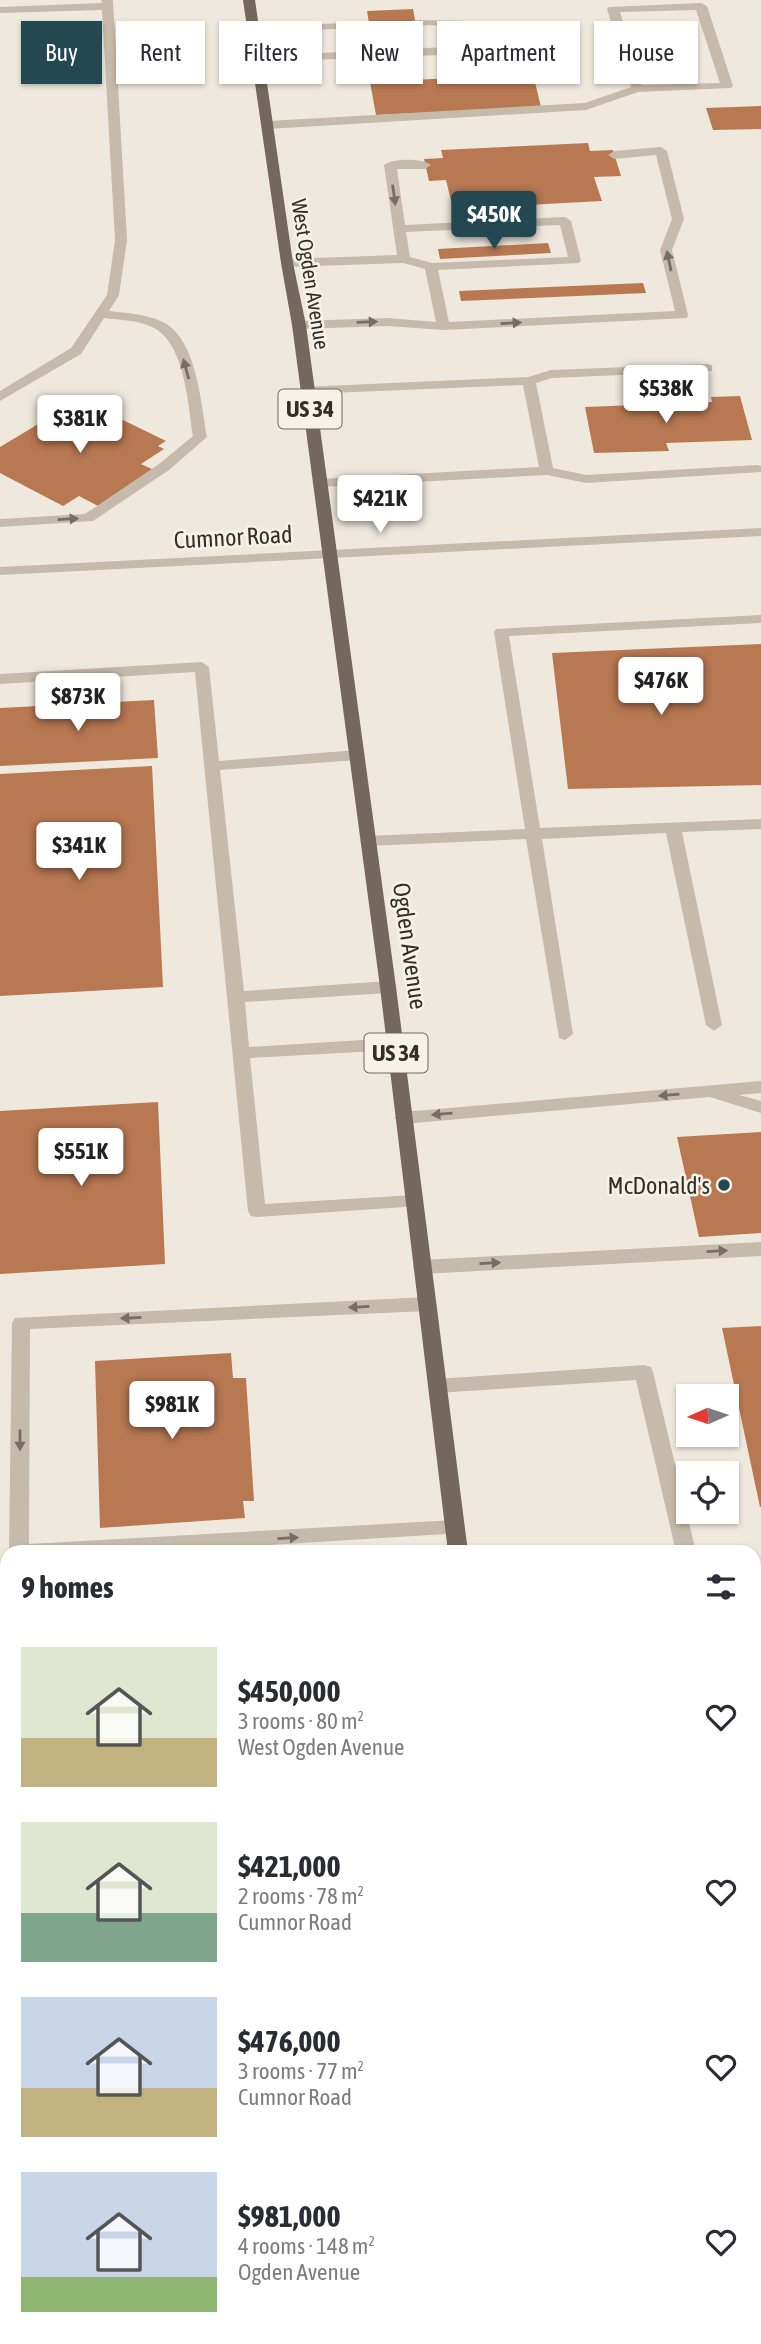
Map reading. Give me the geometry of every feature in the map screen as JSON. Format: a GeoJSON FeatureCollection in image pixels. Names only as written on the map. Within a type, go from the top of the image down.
{"type":"FeatureCollection","features":[{"type":"Feature","properties":{"kind":"main road","name":"West Ogden Avenue"},"geometry":{"type":"LineString","coordinates":[[248,0],[252,21]]}},
{"type":"Feature","properties":{"kind":"main road","name":"West Ogden Avenue"},"geometry":{"type":"LineString","coordinates":[[262,84],[287,264],[299,326],[330,555]]}},
{"type":"Feature","properties":{"kind":"main road","name":"Ogden Avenue"},"geometry":{"type":"LineString","coordinates":[[330,555],[388,987],[457,1545]]}},
{"type":"Feature","properties":{"kind":"street"},"geometry":{"type":"LineString","coordinates":[[0,10],[106,3],[121,240],[113,295],[76,351],[0,397]]}},
{"type":"Feature","properties":{"kind":"street"},"geometry":{"type":"LineString","coordinates":[[268,125],[586,106],[637,89],[727,86],[701,6],[613,9],[637,89]]}},
{"type":"Feature","properties":{"kind":"street"},"geometry":{"type":"LineString","coordinates":[[423,23],[468,23],[473,28],[474,47],[467,51],[423,53]]}},
{"type":"Feature","properties":{"kind":"street"},"geometry":{"type":"LineString","coordinates":[[299,326],[388,322],[443,326],[682,315],[666,250],[678,219],[662,151],[614,155]]}},
{"type":"Feature","properties":{"kind":"street"},"geometry":{"type":"LineString","coordinates":[[404,259],[390,164],[425,164]]}},
{"type":"Feature","properties":{"kind":"street"},"geometry":{"type":"LineString","coordinates":[[287,264],[404,259],[431,267],[575,260],[565,221],[399,229]]}},
{"type":"Feature","properties":{"kind":"street"},"geometry":{"type":"LineString","coordinates":[[431,267],[443,326]]}},
{"type":"Feature","properties":{"kind":"street"},"geometry":{"type":"LineString","coordinates":[[0,523],[88,518],[164,467],[200,437],[186,362],[166,329],[141,320],[101,314]]}},
{"type":"Feature","properties":{"kind":"street"},"geometry":{"type":"LineString","coordinates":[[307,390],[529,381],[551,374],[707,368]]}},
{"type":"Feature","properties":{"kind":"street"},"geometry":{"type":"LineString","coordinates":[[529,381],[547,471]]}},
{"type":"Feature","properties":{"kind":"street"},"geometry":{"type":"LineString","coordinates":[[319,483],[547,471],[586,479],[757,469]]}},
{"type":"Feature","properties":{"kind":"street","name":"Cumnor Road"},"geometry":{"type":"LineString","coordinates":[[0,571],[761,532]]}},
{"type":"Feature","properties":{"kind":"street"},"geometry":{"type":"LineString","coordinates":[[565,1034],[501,632],[761,619]]}},
{"type":"Feature","properties":{"kind":"street"},"geometry":{"type":"LineString","coordinates":[[0,679],[202,667],[257,1211],[414,1201]]}},
{"type":"Feature","properties":{"kind":"street"},"geometry":{"type":"LineString","coordinates":[[212,765],[357,755]]}},
{"type":"Feature","properties":{"kind":"street"},"geometry":{"type":"LineString","coordinates":[[368,841],[761,824]]}},
{"type":"Feature","properties":{"kind":"street"},"geometry":{"type":"LineString","coordinates":[[673,827],[714,1025]]}},
{"type":"Feature","properties":{"kind":"street"},"geometry":{"type":"LineString","coordinates":[[236,996],[388,987]]}},
{"type":"Feature","properties":{"kind":"street"},"geometry":{"type":"LineString","coordinates":[[241,1053],[395,1044]]}},
{"type":"Feature","properties":{"kind":"street"},"geometry":{"type":"LineString","coordinates":[[403,1118],[761,1087]]}},
{"type":"Feature","properties":{"kind":"street"},"geometry":{"type":"LineString","coordinates":[[705,1092],[761,1107]]}},
{"type":"Feature","properties":{"kind":"street"},"geometry":{"type":"LineString","coordinates":[[422,1266],[761,1249]]}},
{"type":"Feature","properties":{"kind":"street"},"geometry":{"type":"LineString","coordinates":[[22,1545],[21,1323],[427,1304]]}},
{"type":"Feature","properties":{"kind":"street"},"geometry":{"type":"LineString","coordinates":[[437,1386],[644,1372],[684,1545]]}},
{"type":"Feature","properties":{"kind":"street"},"geometry":{"type":"LineString","coordinates":[[148,1545],[455,1528]]}},
{"type":"Feature","properties":{"kind":"building"},"geometry":{"type":"Polygon","coordinates":[[[413,9],[415,21],[369,21],[367,11],[413,9]]]}},
{"type":"Feature","properties":{"kind":"building"},"geometry":{"type":"Polygon","coordinates":[[[423,79],[437,79],[437,84],[535,84],[541,107],[376,115],[370,84],[423,84],[423,79]]]}},
{"type":"Feature","properties":{"kind":"building"},"geometry":{"type":"Polygon","coordinates":[[[761,106],[761,129],[713,130],[706,108],[761,106]]]}},
{"type":"Feature","properties":{"kind":"building"},"geometry":{"type":"Polygon","coordinates":[[[588,143],[590,151],[613,150],[621,176],[594,177],[602,201],[453,209],[446,180],[429,181],[424,159],[443,158],[441,150],[588,143]]]}},
{"type":"Feature","properties":{"kind":"building"},"geometry":{"type":"Polygon","coordinates":[[[548,243],[551,253],[440,259],[438,249],[548,243]]]}},
{"type":"Feature","properties":{"kind":"building"},"geometry":{"type":"Polygon","coordinates":[[[643,283],[646,293],[461,301],[459,291],[643,283]]]}},
{"type":"Feature","properties":{"kind":"building"},"geometry":{"type":"Polygon","coordinates":[[[740,396],[752,440],[666,443],[669,451],[594,453],[585,407],[712,402],[711,397],[740,396]]]}},
{"type":"Feature","properties":{"kind":"building"},"geometry":{"type":"Polygon","coordinates":[[[80,399],[166,441],[158,446],[164,449],[141,464],[154,470],[98,506],[79,496],[63,506],[0,473],[0,447],[80,399]]]}},
{"type":"Feature","properties":{"kind":"building"},"geometry":{"type":"Polygon","coordinates":[[[761,644],[761,785],[568,789],[552,653],[761,644]]]}},
{"type":"Feature","properties":{"kind":"building"},"geometry":{"type":"Polygon","coordinates":[[[154,700],[158,758],[0,766],[0,708],[154,700]]]}},
{"type":"Feature","properties":{"kind":"building"},"geometry":{"type":"Polygon","coordinates":[[[152,766],[163,987],[0,996],[0,774],[152,766]]]}},
{"type":"Feature","properties":{"kind":"building"},"geometry":{"type":"Polygon","coordinates":[[[158,1102],[165,1264],[0,1274],[0,1111],[158,1102]]]}},
{"type":"Feature","properties":{"kind":"building","name":"McDonald's"},"geometry":{"type":"Polygon","coordinates":[[[761,1132],[761,1233],[699,1237],[677,1137],[761,1132]]]}},
{"type":"Feature","properties":{"kind":"building"},"geometry":{"type":"Polygon","coordinates":[[[761,1326],[761,1507],[739,1408],[739,1384],[734,1384],[722,1328],[761,1326]]]}},
{"type":"Feature","properties":{"kind":"building"},"geometry":{"type":"Polygon","coordinates":[[[231,1353],[233,1378],[246,1378],[254,1501],[243,1501],[245,1518],[100,1528],[95,1361],[231,1353]]]}},
{"type":"Feature","properties":{"kind":"place","name":"McDonald's"},"geometry":{"type":"Point","coordinates":[724,1185]}}]}
